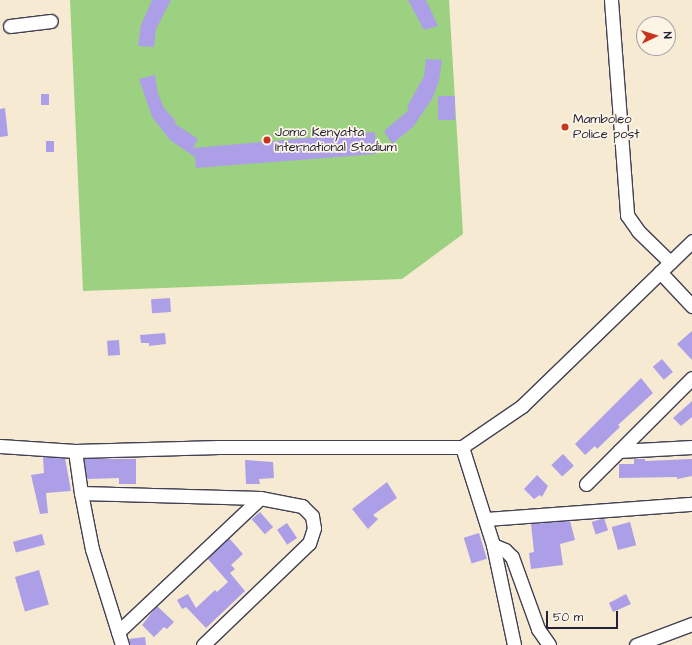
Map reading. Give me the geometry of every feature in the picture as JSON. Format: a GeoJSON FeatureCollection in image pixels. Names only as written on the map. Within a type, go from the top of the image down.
{"type":"FeatureCollection","features":[{"type":"Feature","properties":{"kind":"street"},"geometry":{"type":"LineString","coordinates":[[611,0],[627,215],[638,231],[670,262]]}},
{"type":"Feature","properties":{"kind":"street"},"geometry":{"type":"LineString","coordinates":[[10,26],[51,21]]}},
{"type":"Feature","properties":{"kind":"street"},"geometry":{"type":"LineString","coordinates":[[0,446],[75,451],[219,447],[462,447],[522,406],[692,241]]}},
{"type":"Feature","properties":{"kind":"street"},"geometry":{"type":"LineString","coordinates":[[660,272],[692,306]]}},
{"type":"Feature","properties":{"kind":"street"},"geometry":{"type":"LineString","coordinates":[[586,484],[692,378]]}},
{"type":"Feature","properties":{"kind":"street"},"geometry":{"type":"LineString","coordinates":[[462,447],[493,545],[514,645]]}},
{"type":"Feature","properties":{"kind":"street"},"geometry":{"type":"LineString","coordinates":[[619,451],[692,447]]}},
{"type":"Feature","properties":{"kind":"street"},"geometry":{"type":"LineString","coordinates":[[75,451],[81,494],[92,549],[122,645]]}},
{"type":"Feature","properties":{"kind":"street"},"geometry":{"type":"LineString","coordinates":[[81,494],[260,498],[302,506],[312,516],[314,528],[309,543],[203,645]]}},
{"type":"Feature","properties":{"kind":"street"},"geometry":{"type":"LineString","coordinates":[[118,632],[260,498]]}},
{"type":"Feature","properties":{"kind":"street"},"geometry":{"type":"LineString","coordinates":[[486,519],[692,504]]}},
{"type":"Feature","properties":{"kind":"street"},"geometry":{"type":"LineString","coordinates":[[493,545],[505,550],[512,557],[538,629],[549,645]]}},
{"type":"Feature","properties":{"kind":"street"},"geometry":{"type":"LineString","coordinates":[[636,645],[692,624]]}},
{"type":"Feature","properties":{"kind":"green space","name":"Jomo Kenyatta International Stadium"},"geometry":{"type":"Polygon","coordinates":[[[70,0],[449,0],[463,234],[402,279],[83,291],[70,0]]]}},
{"type":"Feature","properties":{"kind":"building"},"geometry":{"type":"Polygon","coordinates":[[[152,0],[171,0],[156,29],[154,47],[138,46],[141,25],[152,0]]]}},
{"type":"Feature","properties":{"kind":"building"},"geometry":{"type":"Polygon","coordinates":[[[408,0],[426,0],[438,26],[424,30],[408,0]]]}},
{"type":"Feature","properties":{"kind":"building"},"geometry":{"type":"Polygon","coordinates":[[[426,59],[442,60],[439,81],[432,99],[413,127],[392,144],[384,131],[409,110],[407,107],[424,76],[426,59]]]}},
{"type":"Feature","properties":{"kind":"building"},"geometry":{"type":"Polygon","coordinates":[[[155,75],[158,94],[164,108],[176,121],[174,123],[198,139],[193,148],[375,132],[376,154],[196,168],[195,157],[170,140],[152,117],[139,79],[155,75]]]}},
{"type":"Feature","properties":{"kind":"building"},"geometry":{"type":"Polygon","coordinates":[[[41,94],[49,94],[49,105],[41,105],[41,94]]]}},
{"type":"Feature","properties":{"kind":"building"},"geometry":{"type":"Polygon","coordinates":[[[438,96],[455,96],[455,120],[438,120],[438,96]]]}},
{"type":"Feature","properties":{"kind":"building"},"geometry":{"type":"Polygon","coordinates":[[[5,108],[8,136],[0,137],[0,109],[5,108]]]}},
{"type":"Feature","properties":{"kind":"building"},"geometry":{"type":"Polygon","coordinates":[[[46,141],[54,141],[54,152],[46,152],[46,141]]]}},
{"type":"Feature","properties":{"kind":"building"},"geometry":{"type":"Polygon","coordinates":[[[170,298],[171,312],[152,313],[151,299],[170,298]]]}},
{"type":"Feature","properties":{"kind":"building"},"geometry":{"type":"Polygon","coordinates":[[[692,331],[692,360],[677,344],[692,331]]]}},
{"type":"Feature","properties":{"kind":"building"},"geometry":{"type":"Polygon","coordinates":[[[165,333],[166,344],[149,346],[149,343],[141,343],[140,335],[165,333]]]}},
{"type":"Feature","properties":{"kind":"building"},"geometry":{"type":"Polygon","coordinates":[[[119,340],[120,355],[108,356],[107,341],[119,340]]]}},
{"type":"Feature","properties":{"kind":"building"},"geometry":{"type":"Polygon","coordinates":[[[662,359],[673,372],[664,380],[653,367],[662,359]]]}},
{"type":"Feature","properties":{"kind":"building"},"geometry":{"type":"Polygon","coordinates":[[[641,378],[653,393],[618,425],[620,427],[597,449],[595,446],[585,455],[575,444],[641,378]]]}},
{"type":"Feature","properties":{"kind":"building"},"geometry":{"type":"Polygon","coordinates":[[[692,401],[692,417],[681,426],[673,418],[692,401]]]}},
{"type":"Feature","properties":{"kind":"building"},"geometry":{"type":"Polygon","coordinates":[[[563,454],[574,466],[562,477],[551,465],[563,454]]]}},
{"type":"Feature","properties":{"kind":"building"},"geometry":{"type":"Polygon","coordinates":[[[43,457],[65,458],[71,491],[46,493],[48,513],[40,514],[31,475],[44,473],[43,457]]]}},
{"type":"Feature","properties":{"kind":"building"},"geometry":{"type":"Polygon","coordinates":[[[84,459],[136,459],[136,484],[119,484],[119,478],[87,479],[84,459]]]}},
{"type":"Feature","properties":{"kind":"building"},"geometry":{"type":"Polygon","coordinates":[[[634,459],[645,459],[645,461],[692,459],[692,476],[677,479],[677,477],[619,478],[619,464],[634,464],[634,459]]]}},
{"type":"Feature","properties":{"kind":"building"},"geometry":{"type":"Polygon","coordinates":[[[245,460],[273,462],[274,478],[259,479],[260,484],[246,484],[245,460]]]}},
{"type":"Feature","properties":{"kind":"building"},"geometry":{"type":"Polygon","coordinates":[[[537,475],[548,486],[542,497],[540,495],[534,499],[524,489],[537,475]]]}},
{"type":"Feature","properties":{"kind":"building"},"geometry":{"type":"Polygon","coordinates":[[[387,482],[397,498],[373,515],[378,519],[368,529],[352,509],[387,482]]]}},
{"type":"Feature","properties":{"kind":"building"},"geometry":{"type":"Polygon","coordinates":[[[260,512],[273,527],[265,534],[252,519],[260,512]]]}},
{"type":"Feature","properties":{"kind":"building"},"geometry":{"type":"Polygon","coordinates":[[[604,518],[608,530],[596,534],[592,522],[604,518]]]}},
{"type":"Feature","properties":{"kind":"building"},"geometry":{"type":"Polygon","coordinates":[[[570,521],[575,540],[560,544],[563,565],[531,569],[529,553],[534,552],[531,524],[570,521]]]}},
{"type":"Feature","properties":{"kind":"building"},"geometry":{"type":"Polygon","coordinates":[[[630,522],[636,545],[618,550],[612,527],[630,522]]]}},
{"type":"Feature","properties":{"kind":"building"},"geometry":{"type":"Polygon","coordinates":[[[287,523],[297,538],[287,545],[277,530],[287,523]]]}},
{"type":"Feature","properties":{"kind":"building"},"geometry":{"type":"Polygon","coordinates":[[[479,533],[487,559],[472,563],[464,538],[479,533]]]}},
{"type":"Feature","properties":{"kind":"building"},"geometry":{"type":"Polygon","coordinates":[[[42,534],[45,545],[16,552],[13,542],[42,534]]]}},
{"type":"Feature","properties":{"kind":"building"},"geometry":{"type":"Polygon","coordinates":[[[229,538],[243,554],[231,565],[235,569],[230,573],[245,591],[206,628],[186,607],[182,609],[177,600],[188,594],[196,608],[215,590],[217,592],[228,582],[208,559],[229,538]]]}},
{"type":"Feature","properties":{"kind":"building"},"geometry":{"type":"Polygon","coordinates":[[[39,570],[49,605],[25,611],[15,577],[39,570]]]}},
{"type":"Feature","properties":{"kind":"building"},"geometry":{"type":"Polygon","coordinates":[[[626,594],[631,604],[613,612],[609,603],[626,594]]]}},
{"type":"Feature","properties":{"kind":"building"},"geometry":{"type":"Polygon","coordinates":[[[157,606],[174,622],[167,629],[164,627],[154,637],[142,625],[157,606]]]}},
{"type":"Feature","properties":{"kind":"building"},"geometry":{"type":"Polygon","coordinates":[[[145,637],[146,645],[130,645],[129,639],[145,637]]]}},
{"type":"Feature","properties":{"kind":"place","name":"Mamboleo Police post"},"geometry":{"type":"Point","coordinates":[565,127]}},
{"type":"Feature","properties":{"kind":"place","name":"Jomo Kenyatta International Stadium"},"geometry":{"type":"Point","coordinates":[267,140]}}]}
